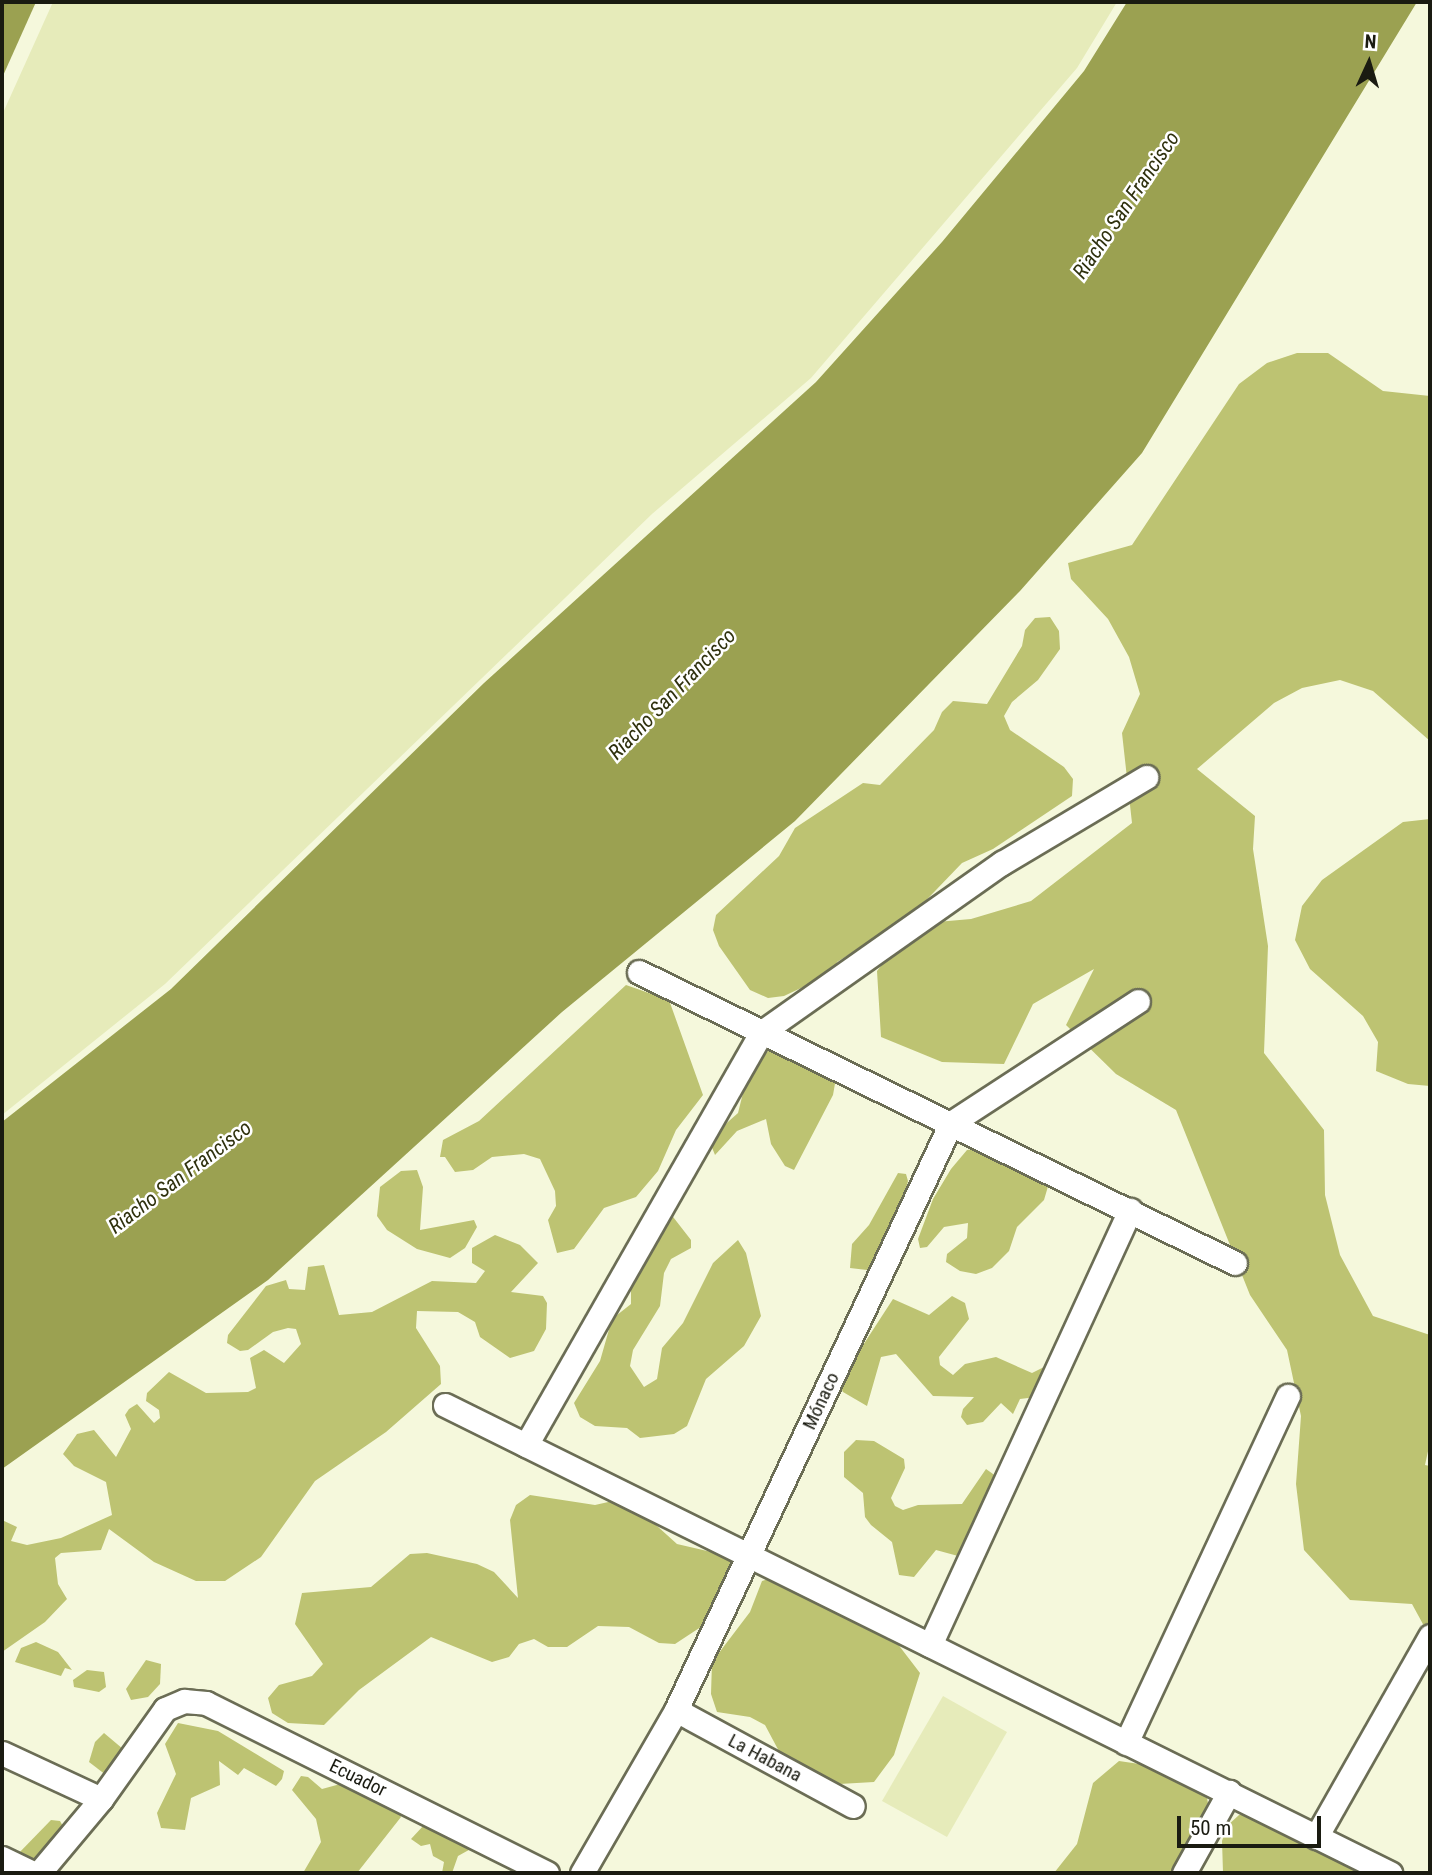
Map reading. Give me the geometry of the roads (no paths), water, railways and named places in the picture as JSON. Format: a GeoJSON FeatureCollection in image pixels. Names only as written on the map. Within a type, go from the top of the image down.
{"type":"FeatureCollection","features":[{"type":"Feature","properties":{"kind":"street"},"geometry":{"type":"LineString","coordinates":[[526,1445],[762,1032],[1002,863],[1146,778]]}},
{"type":"Feature","properties":{"kind":"street"},"geometry":{"type":"LineString","coordinates":[[639,972],[1235,1263]]}},
{"type":"Feature","properties":{"kind":"street"},"geometry":{"type":"LineString","coordinates":[[951,1123],[1138,1001]]}},
{"type":"Feature","properties":{"kind":"street","name":"Mónaco"},"geometry":{"type":"LineString","coordinates":[[582,1873],[676,1710],[951,1123]]}},
{"type":"Feature","properties":{"kind":"street"},"geometry":{"type":"LineString","coordinates":[[930,1645],[1130,1210]]}},
{"type":"Feature","properties":{"kind":"street"},"geometry":{"type":"LineString","coordinates":[[1126,1742],[1288,1396]]}},
{"type":"Feature","properties":{"kind":"street"},"geometry":{"type":"LineString","coordinates":[[445,1405],[1390,1873]]}},
{"type":"Feature","properties":{"kind":"street"},"geometry":{"type":"LineString","coordinates":[[1316,1837],[1430,1636]]}},
{"type":"Feature","properties":{"kind":"street","name":"Ecuador"},"geometry":{"type":"LineString","coordinates":[[101,1800],[165,1709],[184,1701],[206,1703],[547,1873]]}},
{"type":"Feature","properties":{"kind":"street","name":"La Habana"},"geometry":{"type":"LineString","coordinates":[[676,1710],[853,1806]]}},
{"type":"Feature","properties":{"kind":"street"},"geometry":{"type":"LineString","coordinates":[[2,1753],[101,1800],[39,1873]]}},
{"type":"Feature","properties":{"kind":"street"},"geometry":{"type":"LineString","coordinates":[[1184,1873],[1229,1792]]}},
{"type":"Feature","properties":{"kind":"street"},"geometry":{"type":"LineString","coordinates":[[2,1858],[33,1873]]}},
{"type":"Feature","properties":{"kind":"water"},"geometry":{"type":"Polygon","coordinates":[[[2,2],[36,2],[2,78],[2,2]]]}},
{"type":"Feature","properties":{"kind":"water","name":"Riacho San Francisco"},"geometry":{"type":"Polygon","coordinates":[[[1127,2],[1417,2],[1142,453],[1020,591],[795,821],[562,1012],[268,1280],[2,1469],[2,1122],[171,989],[484,683],[816,382],[942,242],[1084,71],[1127,2]]]}}]}
